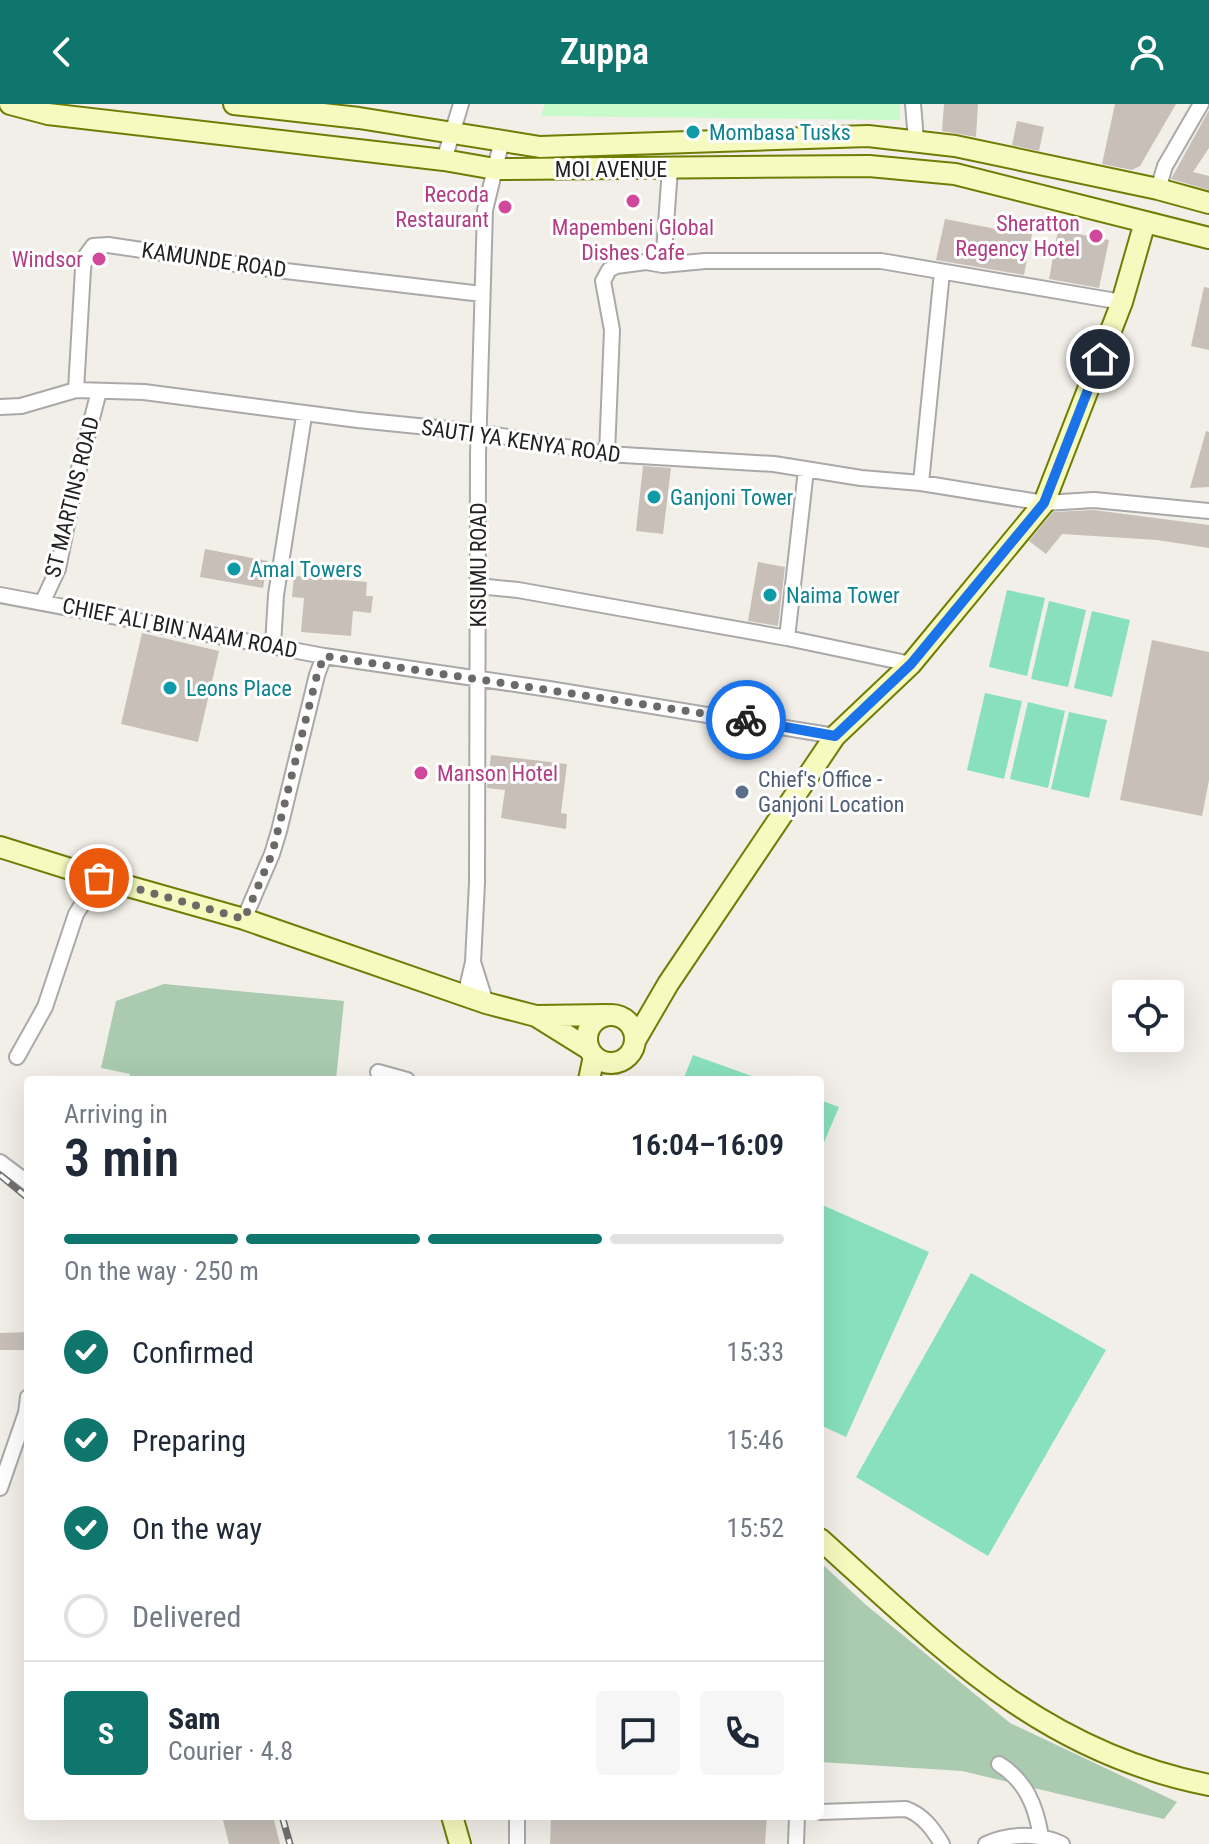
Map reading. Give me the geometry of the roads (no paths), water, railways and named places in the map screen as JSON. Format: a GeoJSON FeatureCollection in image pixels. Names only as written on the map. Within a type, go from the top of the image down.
{"type":"FeatureCollection","features":[{"type":"Feature","properties":{"kind":"main road","name":"MOI AVENUE"},"geometry":{"type":"LineString","coordinates":[[10,104],[48,114],[444,160],[495,169],[869,166],[911,169],[955,174],[1209,238]]}},
{"type":"Feature","properties":{"kind":"main road","name":"MOI AVENUE"},"geometry":{"type":"LineString","coordinates":[[234,104],[451,131],[540,147],[868,136],[916,140],[1158,189],[1209,203]]}},
{"type":"Feature","properties":{"kind":"main road"},"geometry":{"type":"LineString","coordinates":[[1119,216],[1126,183]]}},
{"type":"Feature","properties":{"kind":"main road"},"geometry":{"type":"LineString","coordinates":[[1179,231],[1187,198]]}},
{"type":"Feature","properties":{"kind":"main road"},"geometry":{"type":"LineString","coordinates":[[611,1076],[620,1061],[628,1056],[668,984],[835,736],[911,664],[1044,503],[1122,302],[1145,222]]}},
{"type":"Feature","properties":{"kind":"main road"},"geometry":{"type":"LineString","coordinates":[[0,847],[244,919],[486,1003],[536,1016],[614,1015],[634,1029],[636,1039]]}},
{"type":"Feature","properties":{"kind":"main road"},"geometry":{"type":"LineString","coordinates":[[589,1076],[591,1052],[587,1034],[594,1022],[614,1015],[668,984]]}},
{"type":"Feature","properties":{"kind":"main road"},"geometry":{"type":"LineString","coordinates":[[536,1016],[601,1061],[620,1061]]}},
{"type":"Feature","properties":{"kind":"main road"},"geometry":{"type":"LineString","coordinates":[[824,1543],[960,1665],[1036,1719],[1120,1759],[1209,1785]]}},
{"type":"Feature","properties":{"kind":"main road"},"geometry":{"type":"LineString","coordinates":[[453,1820],[460,1844]]}},
{"type":"Feature","properties":{"kind":"street"},"geometry":{"type":"LineString","coordinates":[[444,160],[461,104]]}},
{"type":"Feature","properties":{"kind":"street"},"geometry":{"type":"LineString","coordinates":[[913,104],[916,140]]}},
{"type":"Feature","properties":{"kind":"street"},"geometry":{"type":"LineString","coordinates":[[1158,189],[1165,166],[1201,104]]}},
{"type":"Feature","properties":{"kind":"street","name":"KISUMU ROAD"},"geometry":{"type":"LineString","coordinates":[[465,996],[473,962],[478,843],[478,432],[485,210],[502,140]]}},
{"type":"Feature","properties":{"kind":"street"},"geometry":{"type":"LineString","coordinates":[[663,265],[670,169]]}},
{"type":"Feature","properties":{"kind":"street","name":"KAMUNDE ROAD"},"geometry":{"type":"LineString","coordinates":[[76,390],[83,269],[85,257],[93,246],[108,245],[277,270],[482,294]]}},
{"type":"Feature","properties":{"kind":"street"},"geometry":{"type":"LineString","coordinates":[[607,454],[612,330],[603,287],[605,275],[616,266],[646,262],[663,265],[705,261],[881,261],[1122,302]]}},
{"type":"Feature","properties":{"kind":"street"},"geometry":{"type":"LineString","coordinates":[[921,483],[942,272]]}},
{"type":"Feature","properties":{"kind":"street","name":"SAUTI YA KENYA ROAD"},"geometry":{"type":"LineString","coordinates":[[0,407],[21,406],[76,390],[174,395],[308,414],[478,432],[607,454],[774,464],[1044,503],[1094,500],[1209,511]]}},
{"type":"Feature","properties":{"kind":"street","name":"ST MARTINS ROAD"},"geometry":{"type":"LineString","coordinates":[[43,601],[58,569],[75,484],[99,391]]}},
{"type":"Feature","properties":{"kind":"street"},"geometry":{"type":"LineString","coordinates":[[273,645],[283,551],[304,416],[308,414]]}},
{"type":"Feature","properties":{"kind":"street"},"geometry":{"type":"LineString","coordinates":[[787,638],[806,470]]}},
{"type":"Feature","properties":{"kind":"street"},"geometry":{"type":"LineString","coordinates":[[478,586],[518,590],[787,638],[911,664]]}},
{"type":"Feature","properties":{"kind":"street","name":"CHIEF ALI BIN NAAM ROAD"},"geometry":{"type":"LineString","coordinates":[[0,595],[324,656],[835,736]]}},
{"type":"Feature","properties":{"kind":"street"},"geometry":{"type":"LineString","coordinates":[[244,919],[272,854],[324,656]]}},
{"type":"Feature","properties":{"kind":"street"},"geometry":{"type":"LineString","coordinates":[[17,1057],[45,1007],[76,914],[99,878]]}},
{"type":"Feature","properties":{"kind":"street","name":"KISUMU ROAD"},"geometry":{"type":"LineString","coordinates":[[473,962],[486,1003]]}},
{"type":"Feature","properties":{"kind":"street"},"geometry":{"type":"LineString","coordinates":[[378,1072],[392,1076]]}},
{"type":"Feature","properties":{"kind":"street"},"geometry":{"type":"LineString","coordinates":[[0,1162],[24,1180]]}},
{"type":"Feature","properties":{"kind":"street"},"geometry":{"type":"LineString","coordinates":[[0,1488],[24,1419]]}},
{"type":"Feature","properties":{"kind":"street"},"geometry":{"type":"LineString","coordinates":[[999,1764],[1021,1782],[1037,1811],[1041,1837]]}},
{"type":"Feature","properties":{"kind":"street"},"geometry":{"type":"LineString","coordinates":[[824,1812],[906,1809],[927,1822],[942,1844]]}},
{"type":"Feature","properties":{"kind":"street"},"geometry":{"type":"LineString","coordinates":[[517,1820],[517,1844]]}},
{"type":"Feature","properties":{"kind":"street"},"geometry":{"type":"LineString","coordinates":[[796,1844],[797,1820]]}},
{"type":"Feature","properties":{"kind":"street"},"geometry":{"type":"LineString","coordinates":[[986,1844],[1015,1836],[1041,1837],[1062,1844]]}},
{"type":"Feature","properties":{"kind":"railway"},"geometry":{"type":"LineString","coordinates":[[0,1175],[24,1195]]}},
{"type":"Feature","properties":{"kind":"railway"},"geometry":{"type":"LineString","coordinates":[[283,1820],[290,1844]]}},
{"type":"Feature","properties":{"kind":"place","name":"Mombasa Tusks"},"geometry":{"type":"Point","coordinates":[693,132]}},
{"type":"Feature","properties":{"kind":"place","name":"Mapembeni Global Dishes Cafe"},"geometry":{"type":"Point","coordinates":[633,201]}},
{"type":"Feature","properties":{"kind":"place","name":"Recoda Restaurant"},"geometry":{"type":"Point","coordinates":[505,207]}},
{"type":"Feature","properties":{"kind":"place","name":"Sheratton Regency Hotel"},"geometry":{"type":"Point","coordinates":[1096,236]}},
{"type":"Feature","properties":{"kind":"place","name":"Windsor"},"geometry":{"type":"Point","coordinates":[99,259]}},
{"type":"Feature","properties":{"kind":"place","name":"Ganjoni Tower"},"geometry":{"type":"Point","coordinates":[654,497]}},
{"type":"Feature","properties":{"kind":"place","name":"Amal Towers"},"geometry":{"type":"Point","coordinates":[234,569]}},
{"type":"Feature","properties":{"kind":"place","name":"Naima Tower"},"geometry":{"type":"Point","coordinates":[770,595]}},
{"type":"Feature","properties":{"kind":"place","name":"Leons Place"},"geometry":{"type":"Point","coordinates":[170,688]}},
{"type":"Feature","properties":{"kind":"place","name":"Manson Hotel"},"geometry":{"type":"Point","coordinates":[421,773]}},
{"type":"Feature","properties":{"kind":"place","name":"Chief's Office - Ganjoni Location"},"geometry":{"type":"Point","coordinates":[742,792]}}]}
